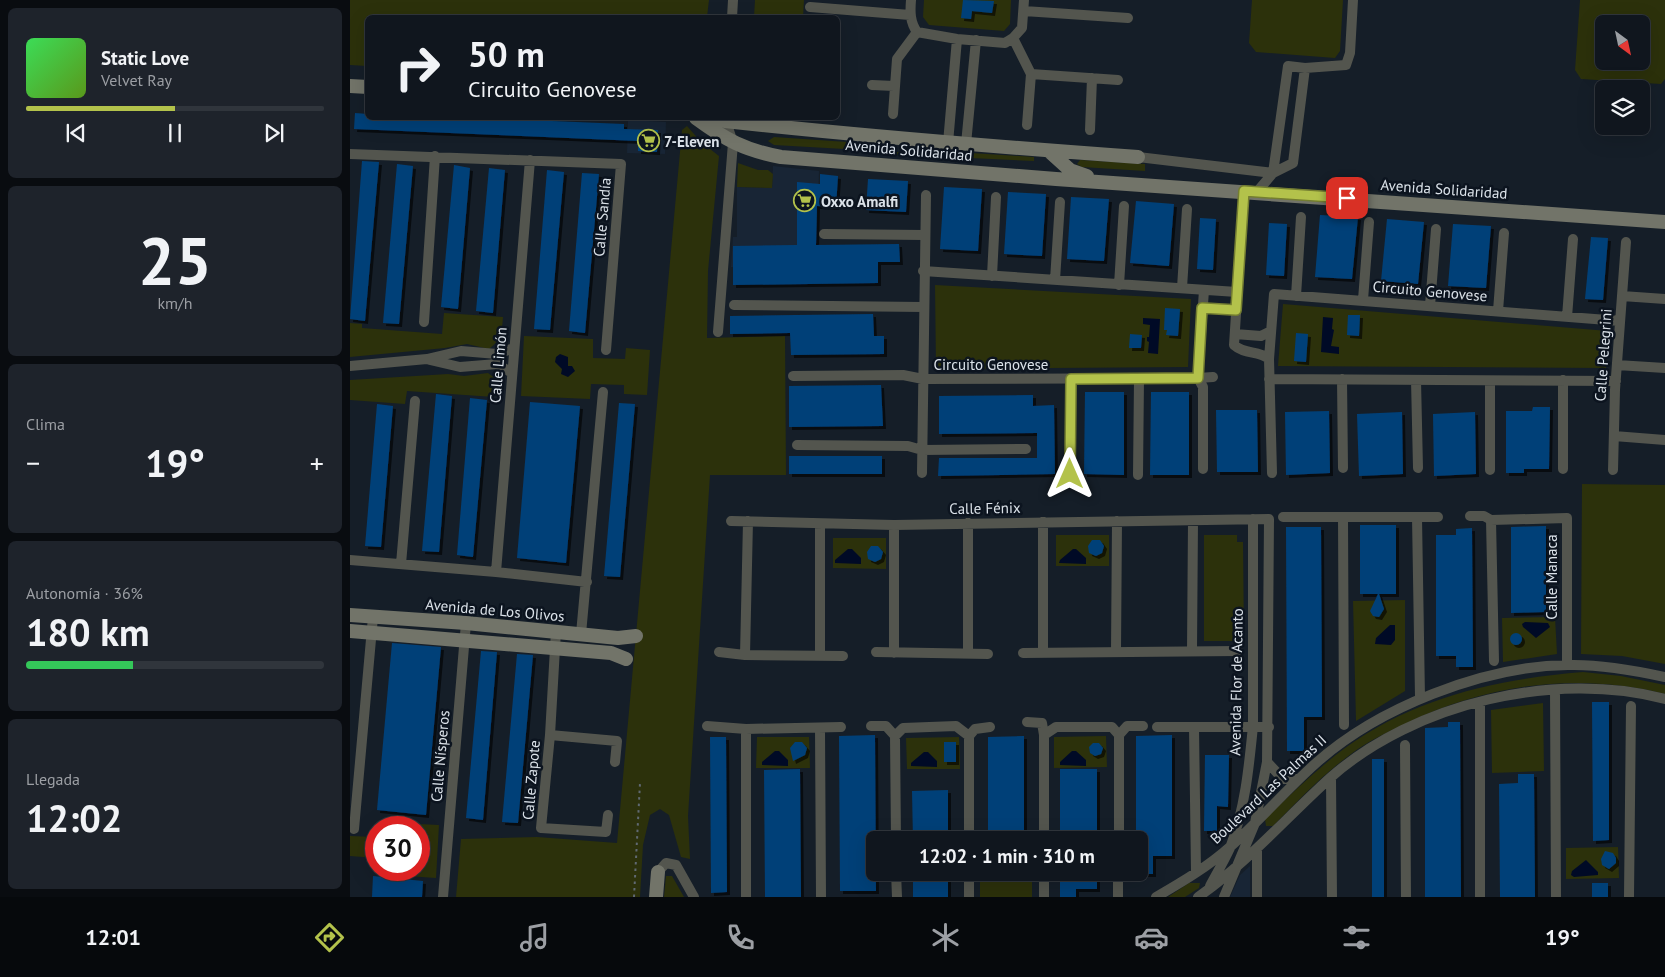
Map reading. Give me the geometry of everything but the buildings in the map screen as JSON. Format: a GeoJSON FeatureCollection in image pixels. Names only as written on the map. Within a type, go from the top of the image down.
{"type":"FeatureCollection","features":[{"type":"Feature","properties":{"kind":"main road"},"geometry":{"type":"LineString","coordinates":[[350,79],[365,80]]}},
{"type":"Feature","properties":{"kind":"main road"},"geometry":{"type":"LineString","coordinates":[[350,86],[365,87]]}},
{"type":"Feature","properties":{"kind":"main road","name":"Avenida Solidaridad"},"geometry":{"type":"LineString","coordinates":[[699,120],[733,144],[755,152],[781,156],[1130,184],[1665,222]]}},
{"type":"Feature","properties":{"kind":"main road","name":"Avenida Solidaridad"},"geometry":{"type":"LineString","coordinates":[[731,120],[948,143],[1138,156]]}},
{"type":"Feature","properties":{"kind":"main road","name":"Avenida Solidaridad"},"geometry":{"type":"LineString","coordinates":[[1050,151],[1070,170],[1084,176],[1119,178],[1130,184]]}},
{"type":"Feature","properties":{"kind":"main road","name":"Avenida de Los Olivos"},"geometry":{"type":"LineString","coordinates":[[350,615],[556,631],[582,630],[618,638],[636,636]]}},
{"type":"Feature","properties":{"kind":"main road"},"geometry":{"type":"LineString","coordinates":[[350,631],[372,637],[555,651],[611,653],[626,659]]}},
{"type":"Feature","properties":{"kind":"main road"},"geometry":{"type":"LineString","coordinates":[[656,897],[658,872]]}},
{"type":"Feature","properties":{"kind":"street"},"geometry":{"type":"LineString","coordinates":[[732,15],[734,0]]}},
{"type":"Feature","properties":{"kind":"street"},"geometry":{"type":"LineString","coordinates":[[911,0],[910,15],[912,25],[917,32],[957,39],[1005,43],[1014,38],[1022,28],[1024,0]]}},
{"type":"Feature","properties":{"kind":"street"},"geometry":{"type":"LineString","coordinates":[[1273,173],[1288,66],[1305,68],[1346,65],[1350,53],[1353,0]]}},
{"type":"Feature","properties":{"kind":"street"},"geometry":{"type":"LineString","coordinates":[[810,7],[910,15]]}},
{"type":"Feature","properties":{"kind":"street"},"geometry":{"type":"LineString","coordinates":[[1024,11],[1128,18]]}},
{"type":"Feature","properties":{"kind":"street"},"geometry":{"type":"LineString","coordinates":[[893,114],[897,60],[917,32]]}},
{"type":"Feature","properties":{"kind":"street"},"geometry":{"type":"LineString","coordinates":[[1014,38],[1031,74],[1027,125]]}},
{"type":"Feature","properties":{"kind":"street"},"geometry":{"type":"LineString","coordinates":[[948,143],[957,39]]}},
{"type":"Feature","properties":{"kind":"street"},"geometry":{"type":"LineString","coordinates":[[966,144],[976,40]]}},
{"type":"Feature","properties":{"kind":"street"},"geometry":{"type":"LineString","coordinates":[[1236,301],[1250,192],[1273,173],[1293,163],[1305,68]]}},
{"type":"Feature","properties":{"kind":"street"},"geometry":{"type":"LineString","coordinates":[[1031,74],[1118,80]]}},
{"type":"Feature","properties":{"kind":"street"},"geometry":{"type":"LineString","coordinates":[[1090,130],[1092,78]]}},
{"type":"Feature","properties":{"kind":"street"},"geometry":{"type":"LineString","coordinates":[[872,84],[894,86]]}},
{"type":"Feature","properties":{"kind":"street"},"geometry":{"type":"LineString","coordinates":[[718,332],[733,144],[722,120]]}},
{"type":"Feature","properties":{"kind":"street","name":"Calle Sandía"},"geometry":{"type":"LineString","coordinates":[[350,154],[622,164],[606,350]]}},
{"type":"Feature","properties":{"kind":"street"},"geometry":{"type":"LineString","coordinates":[[424,322],[435,156]]}},
{"type":"Feature","properties":{"kind":"street"},"geometry":{"type":"LineString","coordinates":[[1138,156],[1273,173]]}},
{"type":"Feature","properties":{"kind":"street","name":"Calle Limón"},"geometry":{"type":"LineString","coordinates":[[496,572],[530,160]]}},
{"type":"Feature","properties":{"kind":"street","name":"Circuito Genovese"},"geometry":{"type":"LineString","coordinates":[[926,195],[923,271],[923,379],[1213,377]]}},
{"type":"Feature","properties":{"kind":"street"},"geometry":{"type":"LineString","coordinates":[[992,276],[996,197]]}},
{"type":"Feature","properties":{"kind":"street"},"geometry":{"type":"LineString","coordinates":[[1054,280],[1060,202]]}},
{"type":"Feature","properties":{"kind":"street"},"geometry":{"type":"LineString","coordinates":[[1119,285],[1124,206]]}},
{"type":"Feature","properties":{"kind":"street"},"geometry":{"type":"LineString","coordinates":[[1182,288],[1187,209]]}},
{"type":"Feature","properties":{"kind":"street"},"geometry":{"type":"LineString","coordinates":[[1236,301],[1238,284],[1238,275],[1239,266],[1240,257],[1240,248],[1243,212],[1242,231],[1241,241],[1240,251],[1239,260],[1239,270],[1238,280],[1237,290],[1236,301],[1234,345],[1242,352],[1260,353],[1269,359]]}},
{"type":"Feature","properties":{"kind":"street"},"geometry":{"type":"LineString","coordinates":[[1296,296],[1301,218]]}},
{"type":"Feature","properties":{"kind":"street"},"geometry":{"type":"LineString","coordinates":[[1362,300],[1369,222]]}},
{"type":"Feature","properties":{"kind":"street"},"geometry":{"type":"LineString","coordinates":[[1430,306],[1436,229]]}},
{"type":"Feature","properties":{"kind":"street"},"geometry":{"type":"LineString","coordinates":[[1498,311],[1504,233]]}},
{"type":"Feature","properties":{"kind":"street"},"geometry":{"type":"LineString","coordinates":[[824,234],[924,235]]}},
{"type":"Feature","properties":{"kind":"street"},"geometry":{"type":"LineString","coordinates":[[1567,317],[1573,239]]}},
{"type":"Feature","properties":{"kind":"street","name":"Calle Pelegrini"},"geometry":{"type":"LineString","coordinates":[[1613,470],[1616,381],[1626,242]]}},
{"type":"Feature","properties":{"kind":"street"},"geometry":{"type":"LineString","coordinates":[[923,271],[1204,290],[1236,301]]}},
{"type":"Feature","properties":{"kind":"street"},"geometry":{"type":"LineString","coordinates":[[1203,469],[1203,387],[1198,378],[1204,290]]}},
{"type":"Feature","properties":{"kind":"street","name":"Circuito Genovese"},"geometry":{"type":"LineString","coordinates":[[1272,474],[1269,359],[1274,294],[1620,322]]}},
{"type":"Feature","properties":{"kind":"street"},"geometry":{"type":"LineString","coordinates":[[1622,296],[1665,299]]}},
{"type":"Feature","properties":{"kind":"street"},"geometry":{"type":"LineString","coordinates":[[1202,308],[1236,301]]}},
{"type":"Feature","properties":{"kind":"street"},"geometry":{"type":"LineString","coordinates":[[734,304],[923,307]]}},
{"type":"Feature","properties":{"kind":"street"},"geometry":{"type":"LineString","coordinates":[[1235,334],[1261,336],[1271,331]]}},
{"type":"Feature","properties":{"kind":"street"},"geometry":{"type":"LineString","coordinates":[[350,366],[426,359],[461,352],[498,354],[514,348]]}},
{"type":"Feature","properties":{"kind":"street"},"geometry":{"type":"LineString","coordinates":[[497,364],[498,354]]}},
{"type":"Feature","properties":{"kind":"street"},"geometry":{"type":"LineString","coordinates":[[426,359],[460,367],[497,364],[512,373]]}},
{"type":"Feature","properties":{"kind":"street"},"geometry":{"type":"LineString","coordinates":[[1617,365],[1665,368]]}},
{"type":"Feature","properties":{"kind":"street"},"geometry":{"type":"LineString","coordinates":[[793,376],[902,375],[923,379],[922,473]]}},
{"type":"Feature","properties":{"kind":"street"},"geometry":{"type":"LineString","coordinates":[[1070,474],[1071,379]]}},
{"type":"Feature","properties":{"kind":"street"},"geometry":{"type":"LineString","coordinates":[[1138,475],[1139,379]]}},
{"type":"Feature","properties":{"kind":"street"},"geometry":{"type":"LineString","coordinates":[[1269,379],[1616,381]]}},
{"type":"Feature","properties":{"kind":"street"},"geometry":{"type":"LineString","coordinates":[[1342,380],[1343,468]]}},
{"type":"Feature","properties":{"kind":"street"},"geometry":{"type":"LineString","coordinates":[[1416,380],[1418,468]]}},
{"type":"Feature","properties":{"kind":"street"},"geometry":{"type":"LineString","coordinates":[[1563,380],[1563,469]]}},
{"type":"Feature","properties":{"kind":"street"},"geometry":{"type":"LineString","coordinates":[[1490,381],[1490,470]]}},
{"type":"Feature","properties":{"kind":"street"},"geometry":{"type":"LineString","coordinates":[[582,630],[603,392]]}},
{"type":"Feature","properties":{"kind":"street"},"geometry":{"type":"LineString","coordinates":[[401,564],[414,401]]}},
{"type":"Feature","properties":{"kind":"street"},"geometry":{"type":"LineString","coordinates":[[1614,436],[1665,440]]}},
{"type":"Feature","properties":{"kind":"street"},"geometry":{"type":"LineString","coordinates":[[797,445],[908,446],[922,450],[1026,449]]}},
{"type":"Feature","properties":{"kind":"street","name":"Calle Manaca"},"geometry":{"type":"LineString","coordinates":[[1470,516],[1484,516],[1491,520],[1566,518],[1566,665]]}},
{"type":"Feature","properties":{"kind":"street"},"geometry":{"type":"LineString","coordinates":[[1283,517],[1438,517]]}},
{"type":"Feature","properties":{"kind":"street"},"geometry":{"type":"LineString","coordinates":[[1417,517],[1420,698]]}},
{"type":"Feature","properties":{"kind":"street"},"geometry":{"type":"LineString","coordinates":[[1343,518],[1344,725]]}},
{"type":"Feature","properties":{"kind":"street","name":"Avenida Flor de Acanto"},"geometry":{"type":"LineString","coordinates":[[1207,893],[1230,847],[1243,799],[1254,726],[1253,519]]}},
{"type":"Feature","properties":{"kind":"street","name":"Calle Fénix"},"geometry":{"type":"LineString","coordinates":[[731,521],[894,525],[1269,519]]}},
{"type":"Feature","properties":{"kind":"street","name":"Avenida Flor de Acanto"},"geometry":{"type":"LineString","coordinates":[[1224,897],[1255,823],[1267,762],[1269,727],[1269,519]]}},
{"type":"Feature","properties":{"kind":"street"},"geometry":{"type":"LineString","coordinates":[[1491,520],[1494,661]]}},
{"type":"Feature","properties":{"kind":"street"},"geometry":{"type":"LineString","coordinates":[[745,655],[748,521]]}},
{"type":"Feature","properties":{"kind":"street"},"geometry":{"type":"LineString","coordinates":[[1116,651],[1117,521]]}},
{"type":"Feature","properties":{"kind":"street"},"geometry":{"type":"LineString","coordinates":[[1192,521],[1192,650]]}},
{"type":"Feature","properties":{"kind":"street"},"geometry":{"type":"LineString","coordinates":[[1043,522],[1043,652]]}},
{"type":"Feature","properties":{"kind":"street"},"geometry":{"type":"LineString","coordinates":[[968,523],[968,654]]}},
{"type":"Feature","properties":{"kind":"street"},"geometry":{"type":"LineString","coordinates":[[820,524],[820,655]]}},
{"type":"Feature","properties":{"kind":"street"},"geometry":{"type":"LineString","coordinates":[[894,525],[894,653]]}},
{"type":"Feature","properties":{"kind":"street"},"geometry":{"type":"LineString","coordinates":[[350,560],[496,572],[587,582]]}},
{"type":"Feature","properties":{"kind":"street"},"geometry":{"type":"LineString","coordinates":[[354,828],[373,617]]}},
{"type":"Feature","properties":{"kind":"street","name":"Calle Nísperos"},"geometry":{"type":"LineString","coordinates":[[443,897],[466,623]]}},
{"type":"Feature","properties":{"kind":"street","name":"Calle Zapote"},"geometry":{"type":"LineString","coordinates":[[556,631],[550,735],[541,828],[606,832],[608,815]]}},
{"type":"Feature","properties":{"kind":"street"},"geometry":{"type":"LineString","coordinates":[[1023,653],[1238,650]]}},
{"type":"Feature","properties":{"kind":"street"},"geometry":{"type":"LineString","coordinates":[[719,652],[745,655],[843,656]]}},
{"type":"Feature","properties":{"kind":"street"},"geometry":{"type":"LineString","coordinates":[[876,652],[988,654]]}},
{"type":"Feature","properties":{"kind":"street","name":"Boulevard Las Palmas II"},"geometry":{"type":"LineString","coordinates":[[1156,897],[1196,872],[1230,847],[1316,763],[1355,733],[1420,698],[1484,678],[1566,665],[1606,667],[1665,677]]}},
{"type":"Feature","properties":{"kind":"street"},"geometry":{"type":"LineString","coordinates":[[1555,690],[1556,897]]}},
{"type":"Feature","properties":{"kind":"street"},"geometry":{"type":"LineString","coordinates":[[1198,897],[1207,893],[1257,850],[1330,778],[1356,758],[1391,737],[1440,715],[1480,702],[1518,693],[1555,690],[1608,691],[1644,694],[1665,699]]}},
{"type":"Feature","properties":{"kind":"street"},"geometry":{"type":"LineString","coordinates":[[1480,702],[1480,897]]}},
{"type":"Feature","properties":{"kind":"street"},"geometry":{"type":"LineString","coordinates":[[1630,897],[1631,706]]}},
{"type":"Feature","properties":{"kind":"street"},"geometry":{"type":"LineString","coordinates":[[1027,722],[1042,723],[1044,735],[1044,831]]}},
{"type":"Feature","properties":{"kind":"street"},"geometry":{"type":"LineString","coordinates":[[707,726],[746,729],[841,727]]}},
{"type":"Feature","properties":{"kind":"street"},"geometry":{"type":"LineString","coordinates":[[871,726],[886,726],[895,736],[896,831]]}},
{"type":"Feature","properties":{"kind":"street"},"geometry":{"type":"LineString","coordinates":[[895,736],[904,728],[956,726],[969,736]]}},
{"type":"Feature","properties":{"kind":"street"},"geometry":{"type":"LineString","coordinates":[[1118,831],[1119,735],[1127,726],[1143,726]]}},
{"type":"Feature","properties":{"kind":"street"},"geometry":{"type":"LineString","coordinates":[[969,831],[969,736],[975,729],[990,727]]}},
{"type":"Feature","properties":{"kind":"street"},"geometry":{"type":"LineString","coordinates":[[1044,735],[1056,728],[1112,727],[1119,735]]}},
{"type":"Feature","properties":{"kind":"street"},"geometry":{"type":"LineString","coordinates":[[1157,727],[1269,727]]}},
{"type":"Feature","properties":{"kind":"street"},"geometry":{"type":"LineString","coordinates":[[1194,727],[1196,872]]}},
{"type":"Feature","properties":{"kind":"street"},"geometry":{"type":"LineString","coordinates":[[820,728],[820,897]]}},
{"type":"Feature","properties":{"kind":"street"},"geometry":{"type":"LineString","coordinates":[[746,729],[746,897]]}},
{"type":"Feature","properties":{"kind":"street"},"geometry":{"type":"LineString","coordinates":[[550,735],[617,741],[615,762]]}},
{"type":"Feature","properties":{"kind":"street"},"geometry":{"type":"LineString","coordinates":[[1405,745],[1406,897]]}},
{"type":"Feature","properties":{"kind":"street"},"geometry":{"type":"LineString","coordinates":[[1267,762],[1283,779],[1299,779]]}},
{"type":"Feature","properties":{"kind":"street"},"geometry":{"type":"LineString","coordinates":[[1330,778],[1332,897]]}},
{"type":"Feature","properties":{"kind":"street"},"geometry":{"type":"LineString","coordinates":[[1257,850],[1257,897]]}},
{"type":"Feature","properties":{"kind":"street"},"geometry":{"type":"LineString","coordinates":[[658,872],[666,863],[676,866],[694,897]]}},
{"type":"Feature","properties":{"kind":"street"},"geometry":{"type":"LineString","coordinates":[[896,881],[896,897]]}},
{"type":"Feature","properties":{"kind":"street"},"geometry":{"type":"LineString","coordinates":[[969,881],[970,897]]}},
{"type":"Feature","properties":{"kind":"street"},"geometry":{"type":"LineString","coordinates":[[1044,881],[1044,897]]}},
{"type":"Feature","properties":{"kind":"street"},"geometry":{"type":"LineString","coordinates":[[1118,881],[1118,897]]}},
{"type":"Feature","properties":{"kind":"path"},"geometry":{"type":"LineString","coordinates":[[634,897],[640,784]]}},
{"type":"Feature","properties":{"kind":"shaded area"},"geometry":{"type":"Polygon","coordinates":[[[628,120],[666,122],[665,154],[627,153],[628,120]]]}},
{"type":"Feature","properties":{"kind":"shaded area"},"geometry":{"type":"Polygon","coordinates":[[[773,166],[819,171],[816,266],[731,267],[733,237],[737,237],[737,187],[772,188],[773,166]]]}},
{"type":"Feature","properties":{"kind":"shaded area"},"geometry":{"type":"Polygon","coordinates":[[[1323,317],[1333,318],[1332,329],[1334,330],[1331,346],[1339,347],[1339,354],[1321,352],[1323,317]]]}},
{"type":"Feature","properties":{"kind":"shaded area"},"geometry":{"type":"Polygon","coordinates":[[[1143,318],[1160,319],[1158,354],[1148,353],[1149,342],[1147,337],[1149,337],[1150,325],[1143,324],[1143,318]]]}},
{"type":"Feature","properties":{"kind":"shaded area"},"geometry":{"type":"Polygon","coordinates":[[[560,354],[568,357],[568,366],[572,366],[575,371],[568,377],[561,374],[562,369],[555,362],[556,357],[560,354]]]}},
{"type":"Feature","properties":{"kind":"shaded area"},"geometry":{"type":"Polygon","coordinates":[[[848,549],[852,549],[861,558],[861,564],[835,563],[835,560],[848,549]]]}},
{"type":"Feature","properties":{"kind":"shaded area"},"geometry":{"type":"Polygon","coordinates":[[[1073,549],[1076,549],[1086,558],[1086,564],[1059,563],[1073,549]]]}},
{"type":"Feature","properties":{"kind":"shaded area"},"geometry":{"type":"Polygon","coordinates":[[[1525,622],[1548,623],[1550,627],[1536,638],[1523,627],[1522,624],[1525,622]]]}},
{"type":"Feature","properties":{"kind":"shaded area"},"geometry":{"type":"Polygon","coordinates":[[[1390,625],[1395,625],[1395,640],[1391,645],[1375,644],[1376,638],[1390,625]]]}},
{"type":"Feature","properties":{"kind":"shaded area"},"geometry":{"type":"Polygon","coordinates":[[[775,751],[779,751],[788,760],[788,766],[762,765],[762,762],[775,751]]]}},
{"type":"Feature","properties":{"kind":"shaded area"},"geometry":{"type":"Polygon","coordinates":[[[1072,751],[1076,751],[1086,760],[1086,766],[1060,765],[1060,762],[1072,751]]]}},
{"type":"Feature","properties":{"kind":"shaded area"},"geometry":{"type":"Polygon","coordinates":[[[924,752],[928,752],[937,761],[937,767],[911,766],[911,763],[924,752]]]}},
{"type":"Feature","properties":{"kind":"shaded area"},"geometry":{"type":"Polygon","coordinates":[[[1586,860],[1598,872],[1598,875],[1574,877],[1571,875],[1572,871],[1586,860]]]}},
{"type":"Feature","properties":{"kind":"shaded area"},"geometry":{"type":"Polygon","coordinates":[[[1250,866],[1250,897],[1230,897],[1240,875],[1250,866]]]}},
{"type":"Feature","properties":{"kind":"green space"},"geometry":{"type":"Polygon","coordinates":[[[350,0],[709,0],[707,15],[365,15],[365,66],[350,65],[350,0]]]}},
{"type":"Feature","properties":{"kind":"green space"},"geometry":{"type":"Polygon","coordinates":[[[755,0],[804,0],[803,15],[754,15],[755,0]]]}},
{"type":"Feature","properties":{"kind":"green space"},"geometry":{"type":"Polygon","coordinates":[[[924,0],[1011,0],[1010,24],[1004,31],[929,25],[923,17],[924,0]]]}},
{"type":"Feature","properties":{"kind":"green space"},"geometry":{"type":"Polygon","coordinates":[[[1252,0],[1343,0],[1340,51],[1335,58],[1256,52],[1249,43],[1252,0]]]}},
{"type":"Feature","properties":{"kind":"green space"},"geometry":{"type":"Polygon","coordinates":[[[1580,0],[1665,0],[1665,79],[1661,84],[1650,83],[1650,80],[1581,79],[1575,70],[1580,0]]]}},
{"type":"Feature","properties":{"kind":"green space"},"geometry":{"type":"Polygon","coordinates":[[[687,126],[701,142],[719,156],[708,271],[707,338],[785,336],[786,475],[710,475],[688,816],[690,859],[681,857],[669,815],[660,809],[650,815],[643,845],[640,897],[456,897],[461,839],[537,837],[617,843],[682,130],[687,126]]]}},
{"type":"Feature","properties":{"kind":"green space"},"geometry":{"type":"Polygon","coordinates":[[[774,137],[862,143],[862,150],[774,145],[768,141],[774,137]]]}},
{"type":"Feature","properties":{"kind":"green space"},"geometry":{"type":"Polygon","coordinates":[[[908,149],[1034,157],[1034,161],[885,154],[885,151],[898,152],[908,149]]]}},
{"type":"Feature","properties":{"kind":"green space"},"geometry":{"type":"Polygon","coordinates":[[[1080,160],[1145,164],[1145,171],[1082,167],[1077,164],[1080,160]]]}},
{"type":"Feature","properties":{"kind":"green space"},"geometry":{"type":"Polygon","coordinates":[[[738,163],[758,170],[768,170],[773,174],[772,188],[737,187],[738,163]]]}},
{"type":"Feature","properties":{"kind":"green space"},"geometry":{"type":"Polygon","coordinates":[[[935,285],[1191,299],[1188,367],[936,369],[935,285]]]}},
{"type":"Feature","properties":{"kind":"green space"},"geometry":{"type":"Polygon","coordinates":[[[1283,304],[1608,331],[1606,368],[1278,366],[1283,304]]]}},
{"type":"Feature","properties":{"kind":"green space"},"geometry":{"type":"Polygon","coordinates":[[[444,313],[503,317],[500,335],[489,349],[467,344],[445,348],[350,357],[350,323],[362,324],[362,328],[442,334],[444,313]]]}},
{"type":"Feature","properties":{"kind":"green space"},"geometry":{"type":"Polygon","coordinates":[[[524,336],[593,339],[593,358],[625,359],[626,348],[650,350],[647,395],[624,394],[624,385],[591,384],[590,399],[521,396],[524,336]]]}},
{"type":"Feature","properties":{"kind":"green space"},"geometry":{"type":"Polygon","coordinates":[[[488,373],[496,379],[494,397],[407,391],[405,404],[350,400],[350,380],[448,374],[464,376],[488,373]]]}},
{"type":"Feature","properties":{"kind":"green space"},"geometry":{"type":"Polygon","coordinates":[[[1582,484],[1665,485],[1665,664],[1622,656],[1581,654],[1582,484]]]}},
{"type":"Feature","properties":{"kind":"green space"},"geometry":{"type":"Polygon","coordinates":[[[1056,535],[1109,535],[1109,566],[1056,566],[1056,535]]]}},
{"type":"Feature","properties":{"kind":"green space"},"geometry":{"type":"Polygon","coordinates":[[[1204,535],[1237,535],[1237,542],[1243,542],[1244,641],[1204,641],[1204,535]]]}},
{"type":"Feature","properties":{"kind":"green space"},"geometry":{"type":"Polygon","coordinates":[[[833,538],[886,538],[886,569],[833,568],[833,538]]]}},
{"type":"Feature","properties":{"kind":"green space"},"geometry":{"type":"Polygon","coordinates":[[[1405,600],[1405,691],[1356,721],[1353,601],[1405,600]]]}},
{"type":"Feature","properties":{"kind":"green space"},"geometry":{"type":"Polygon","coordinates":[[[1555,617],[1557,654],[1503,662],[1502,618],[1555,617]]]}},
{"type":"Feature","properties":{"kind":"green space"},"geometry":{"type":"Polygon","coordinates":[[[1583,672],[1621,676],[1665,685],[1665,694],[1632,687],[1566,683],[1501,691],[1469,699],[1407,723],[1364,745],[1310,788],[1273,826],[1266,826],[1265,819],[1324,764],[1372,730],[1400,716],[1429,703],[1489,686],[1551,675],[1583,672]]]}},
{"type":"Feature","properties":{"kind":"green space"},"geometry":{"type":"Polygon","coordinates":[[[1543,703],[1544,771],[1492,773],[1491,710],[1543,703]]]}},
{"type":"Feature","properties":{"kind":"green space"},"geometry":{"type":"Polygon","coordinates":[[[1106,736],[1107,767],[1054,768],[1054,737],[1106,736]]]}},
{"type":"Feature","properties":{"kind":"green space"},"geometry":{"type":"Polygon","coordinates":[[[757,737],[809,737],[810,768],[756,768],[757,737]]]}},
{"type":"Feature","properties":{"kind":"green space"},"geometry":{"type":"Polygon","coordinates":[[[959,737],[960,769],[907,769],[906,738],[959,737]]]}},
{"type":"Feature","properties":{"kind":"green space"},"geometry":{"type":"Polygon","coordinates":[[[430,825],[439,825],[436,878],[430,878],[430,825]]]}},
{"type":"Feature","properties":{"kind":"green space"},"geometry":{"type":"Polygon","coordinates":[[[350,836],[365,837],[365,857],[350,856],[350,836]]]}},
{"type":"Feature","properties":{"kind":"green space"},"geometry":{"type":"Polygon","coordinates":[[[1618,847],[1619,878],[1566,879],[1566,848],[1618,847]]]}},
{"type":"Feature","properties":{"kind":"green space"},"geometry":{"type":"Polygon","coordinates":[[[666,876],[672,876],[684,897],[664,897],[666,876]]]}},
{"type":"Feature","properties":{"kind":"green space"},"geometry":{"type":"Polygon","coordinates":[[[1032,881],[1032,897],[980,897],[980,882],[1032,881]]]}},
{"type":"Feature","properties":{"kind":"green space"},"geometry":{"type":"Polygon","coordinates":[[[1189,883],[1200,883],[1199,888],[1185,897],[1168,897],[1189,883]]]}},
{"type":"Feature","properties":{"kind":"place","name":"7-Eleven"},"geometry":{"type":"Point","coordinates":[648,141]}},
{"type":"Feature","properties":{"kind":"place","name":"Oxxo Amalfi"},"geometry":{"type":"Point","coordinates":[805,201]}},
{"type":"Feature","properties":{"kind":"route"},"geometry":{"type":"LineString","coordinates":[[1070,474],[1071,379],[1198,378],[1202,308],[1236,310],[1244,191],[1347,198]]}}]}
